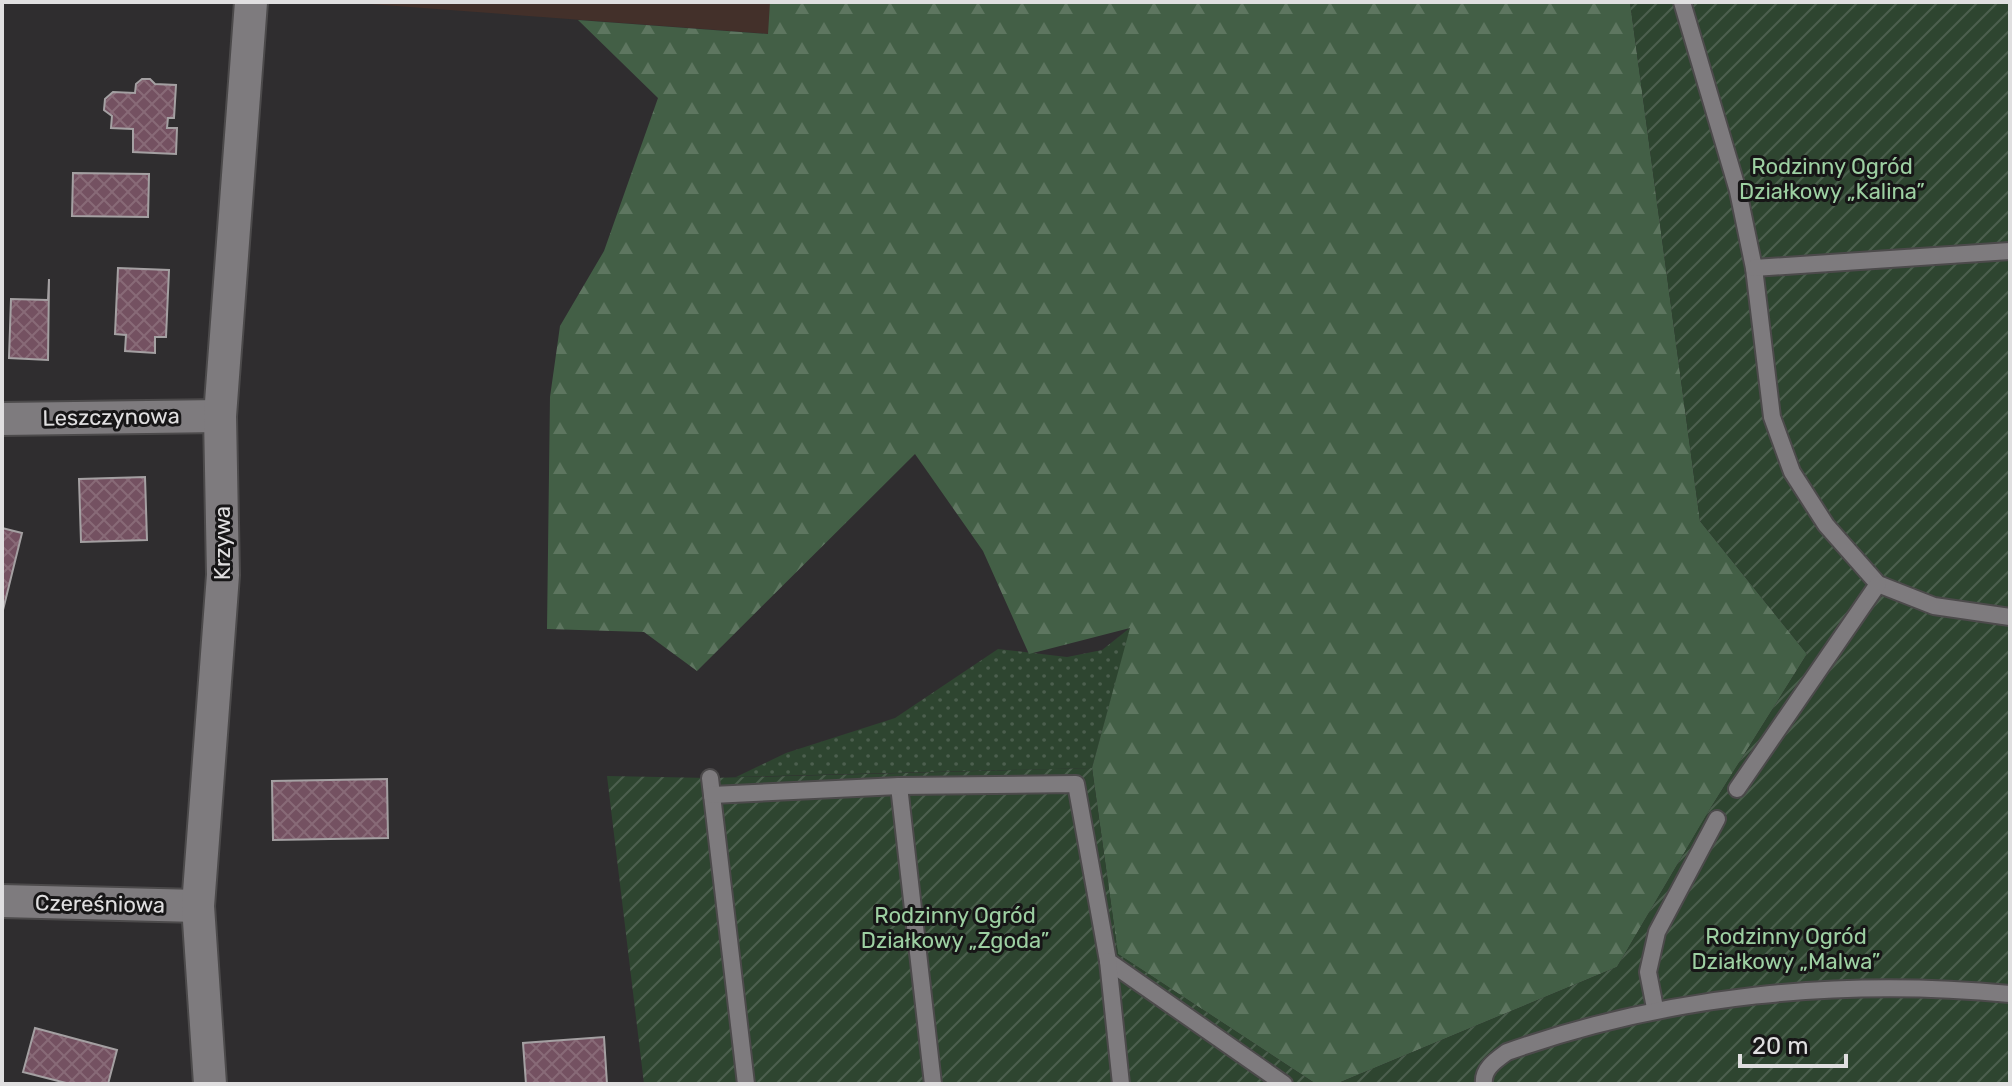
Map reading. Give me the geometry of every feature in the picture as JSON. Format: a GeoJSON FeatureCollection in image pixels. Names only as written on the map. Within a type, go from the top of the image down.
{"type":"FeatureCollection","features":[{"type":"Feature","properties":{"kind":"street","name":"Krzywa"},"geometry":{"type":"LineString","coordinates":[[210,1084],[198,906],[223,575],[220,416],[251,2]]}},
{"type":"Feature","properties":{"kind":"street","name":"Leszczynowa"},"geometry":{"type":"LineString","coordinates":[[2,419],[220,416]]}},
{"type":"Feature","properties":{"kind":"street","name":"Czereśniowa"},"geometry":{"type":"LineString","coordinates":[[2,901],[198,906]]}},
{"type":"Feature","properties":{"kind":"lane"},"geometry":{"type":"LineString","coordinates":[[1682,2],[1738,191],[1754,268],[1772,417],[1792,472],[1826,525],[1878,584],[1934,606],[2010,617]]}},
{"type":"Feature","properties":{"kind":"lane"},"geometry":{"type":"LineString","coordinates":[[1754,268],[2010,251]]}},
{"type":"Feature","properties":{"kind":"lane"},"geometry":{"type":"LineString","coordinates":[[1737,789],[1878,584]]}},
{"type":"Feature","properties":{"kind":"lane"},"geometry":{"type":"LineString","coordinates":[[710,778],[746,1084]]}},
{"type":"Feature","properties":{"kind":"lane"},"geometry":{"type":"LineString","coordinates":[[712,795],[899,786],[1076,784],[1108,961],[1121,1084]]}},
{"type":"Feature","properties":{"kind":"lane"},"geometry":{"type":"LineString","coordinates":[[899,786],[933,1084]]}},
{"type":"Feature","properties":{"kind":"lane"},"geometry":{"type":"LineString","coordinates":[[1655,1008],[1648,972],[1657,932],[1717,819]]}},
{"type":"Feature","properties":{"kind":"lane"},"geometry":{"type":"LineString","coordinates":[[1108,961],[1284,1084]]}},
{"type":"Feature","properties":{"kind":"lane"},"geometry":{"type":"LineString","coordinates":[[1484,1084],[1483,1078],[1491,1063],[1507,1052],[1655,1008],[1771,995],[1933,987],[2010,994]]}},
{"type":"Feature","properties":{"kind":"shaded area"},"geometry":{"type":"Polygon","coordinates":[[[343,2],[778,2],[769,34],[343,2]]]}},
{"type":"Feature","properties":{"kind":"green space"},"geometry":{"type":"Polygon","coordinates":[[[770,2],[1630,2],[1700,521],[1807,654],[1710,809],[1617,967],[1336,1084],[1316,1084],[1118,954],[1092,768],[1130,628],[1029,654],[983,551],[915,454],[697,671],[644,632],[547,629],[550,397],[560,326],[604,251],[658,98],[578,20],[768,34],[770,2]]]}},
{"type":"Feature","properties":{"kind":"green space","name":"Rodzinny Ogród Działkowy „Kalina”"},"geometry":{"type":"Polygon","coordinates":[[[1630,2],[2010,2],[2010,1084],[1336,1084],[1617,967],[1710,809],[1807,654],[1700,521],[1630,2]]]}},
{"type":"Feature","properties":{"kind":"green space"},"geometry":{"type":"Polygon","coordinates":[[[1131,627],[1092,768],[736,777],[786,753],[895,718],[998,649],[1067,657],[1102,650],[1131,627]]]}},
{"type":"Feature","properties":{"kind":"green space","name":"Rodzinny Ogród Działkowy „Zgoda”"},"geometry":{"type":"Polygon","coordinates":[[[1092,768],[1118,954],[1316,1084],[644,1084],[607,776],[710,778],[1092,768]]]}},
{"type":"Feature","properties":{"kind":"building"},"geometry":{"type":"Polygon","coordinates":[[[142,79],[150,79],[155,84],[176,85],[174,118],[168,118],[167,128],[177,128],[176,154],[133,152],[133,129],[111,128],[112,116],[104,110],[105,99],[113,92],[135,93],[136,84],[142,79]]]}},
{"type":"Feature","properties":{"kind":"building"},"geometry":{"type":"Polygon","coordinates":[[[73,173],[149,174],[148,217],[72,216],[73,173]]]}},
{"type":"Feature","properties":{"kind":"building"},"geometry":{"type":"Polygon","coordinates":[[[118,268],[169,270],[166,337],[155,337],[155,353],[125,351],[126,335],[115,334],[118,268]]]}},
{"type":"Feature","properties":{"kind":"building"},"geometry":{"type":"Polygon","coordinates":[[[49,279],[48,360],[9,358],[11,299],[48,300],[49,279]]]}},
{"type":"Feature","properties":{"kind":"building"},"geometry":{"type":"Polygon","coordinates":[[[145,477],[147,540],[81,542],[79,479],[145,477]]]}},
{"type":"Feature","properties":{"kind":"building"},"geometry":{"type":"Polygon","coordinates":[[[2,528],[22,533],[2,614],[2,528]]]}},
{"type":"Feature","properties":{"kind":"building"},"geometry":{"type":"Polygon","coordinates":[[[387,779],[388,838],[273,840],[272,781],[387,779]]]}},
{"type":"Feature","properties":{"kind":"building"},"geometry":{"type":"Polygon","coordinates":[[[35,1028],[117,1050],[108,1084],[70,1084],[23,1072],[35,1028]]]}},
{"type":"Feature","properties":{"kind":"building"},"geometry":{"type":"Polygon","coordinates":[[[604,1037],[607,1084],[526,1084],[523,1043],[604,1037]]]}},
{"type":"Feature","properties":{"kind":"park label","name":"Rodzinny Ogród Działkowy „Malwa”"},"geometry":{"type":"Point","coordinates":[1786,948]}}]}
